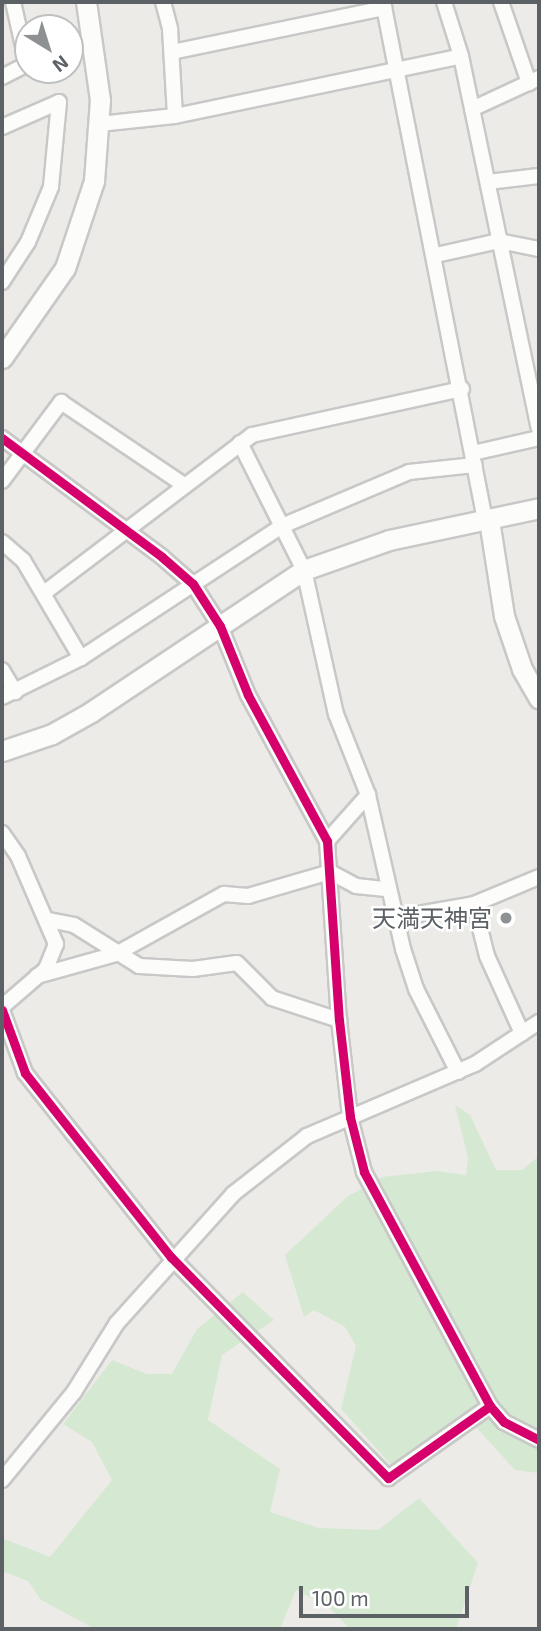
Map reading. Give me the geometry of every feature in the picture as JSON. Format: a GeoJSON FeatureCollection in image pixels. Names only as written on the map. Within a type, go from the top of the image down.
{"type":"FeatureCollection","features":[{"type":"Feature","properties":{"kind":"street"},"geometry":{"type":"LineString","coordinates":[[2,7],[13,2],[27,64],[2,76]]}},
{"type":"Feature","properties":{"kind":"street"},"geometry":{"type":"LineString","coordinates":[[2,358],[70,255],[94,181],[99,124],[96,47],[86,2]]}},
{"type":"Feature","properties":{"kind":"street"},"geometry":{"type":"LineString","coordinates":[[163,2],[172,52],[175,116]]}},
{"type":"Feature","properties":{"kind":"street"},"geometry":{"type":"LineString","coordinates":[[472,108],[534,81],[500,2]]}},
{"type":"Feature","properties":{"kind":"street"},"geometry":{"type":"LineString","coordinates":[[449,3],[539,428]]}},
{"type":"Feature","properties":{"kind":"street"},"geometry":{"type":"LineString","coordinates":[[172,52],[383,5],[436,255],[504,616],[522,669],[539,698]]}},
{"type":"Feature","properties":{"kind":"street"},"geometry":{"type":"LineString","coordinates":[[99,124],[175,116],[461,56]]}},
{"type":"Feature","properties":{"kind":"street"},"geometry":{"type":"LineString","coordinates":[[2,127],[59,103],[51,187],[29,242],[2,282]]}},
{"type":"Feature","properties":{"kind":"street"},"geometry":{"type":"LineString","coordinates":[[488,182],[539,176]]}},
{"type":"Feature","properties":{"kind":"street"},"geometry":{"type":"LineString","coordinates":[[436,255],[499,241],[539,249]]}},
{"type":"Feature","properties":{"kind":"street"},"geometry":{"type":"LineString","coordinates":[[44,593],[252,435],[462,389]]}},
{"type":"Feature","properties":{"kind":"street"},"geometry":{"type":"LineString","coordinates":[[2,481],[61,402],[184,485]]}},
{"type":"Feature","properties":{"kind":"street"},"geometry":{"type":"LineString","coordinates":[[2,438],[127,530],[193,584],[220,626],[248,695],[327,841],[339,1020],[350,1117],[364,1172],[490,1406],[504,1422],[537,1438]]}},
{"type":"Feature","properties":{"kind":"street"},"geometry":{"type":"LineString","coordinates":[[2,670],[8,695],[81,659],[282,527],[409,472],[474,459],[539,438]]}},
{"type":"Feature","properties":{"kind":"street"},"geometry":{"type":"LineString","coordinates":[[240,443],[304,570],[336,714],[368,795],[386,889],[416,989],[458,1072]]}},
{"type":"Feature","properties":{"kind":"street"},"geometry":{"type":"LineString","coordinates":[[2,751],[72,724],[304,570],[389,540],[539,508]]}},
{"type":"Feature","properties":{"kind":"street"},"geometry":{"type":"LineString","coordinates":[[2,542],[23,560],[81,659]]}},
{"type":"Feature","properties":{"kind":"street"},"geometry":{"type":"LineString","coordinates":[[327,841],[368,795]]}},
{"type":"Feature","properties":{"kind":"street"},"geometry":{"type":"LineString","coordinates":[[2,833],[49,920],[55,944],[46,969],[2,1008],[25,1073],[171,1257],[388,1478],[490,1406]]}},
{"type":"Feature","properties":{"kind":"street"},"geometry":{"type":"LineString","coordinates":[[37,976],[116,954],[224,894],[248,896],[330,872],[356,886],[386,889]]}},
{"type":"Feature","properties":{"kind":"street"},"geometry":{"type":"LineString","coordinates":[[395,918],[474,904],[539,877]]}},
{"type":"Feature","properties":{"kind":"street"},"geometry":{"type":"LineString","coordinates":[[474,904],[487,956],[522,1033]]}},
{"type":"Feature","properties":{"kind":"street"},"geometry":{"type":"LineString","coordinates":[[49,920],[74,925],[139,967],[193,969],[237,963],[272,998],[339,1020]]}},
{"type":"Feature","properties":{"kind":"street"},"geometry":{"type":"LineString","coordinates":[[2,1480],[74,1392],[117,1323],[171,1257],[223,1203],[307,1136],[458,1072],[539,1022]]}},
{"type":"Feature","properties":{"kind":"green space"},"geometry":{"type":"Polygon","coordinates":[[[455,1105],[470,1115],[496,1170],[522,1170],[539,1156],[539,1473],[515,1470],[466,1416],[393,1467],[341,1409],[356,1346],[345,1327],[314,1310],[304,1317],[285,1255],[347,1197],[382,1177],[436,1171],[466,1175],[468,1158],[455,1105]]]}},
{"type":"Feature","properties":{"kind":"green space"},"geometry":{"type":"Polygon","coordinates":[[[243,1292],[274,1320],[222,1355],[208,1420],[280,1469],[270,1512],[319,1528],[378,1530],[419,1498],[478,1563],[456,1629],[350,1629],[329,1607],[296,1590],[280,1629],[95,1629],[41,1600],[28,1581],[2,1571],[2,1538],[50,1557],[112,1480],[92,1442],[63,1424],[112,1360],[147,1374],[172,1374],[197,1329],[243,1292]]]}},
{"type":"Feature","properties":{"kind":"cycle path"},"geometry":{"type":"LineString","coordinates":[[2,438],[162,557],[193,584],[220,626],[248,695],[327,841],[339,1020],[350,1117],[364,1172],[490,1406]]}},
{"type":"Feature","properties":{"kind":"cycle path"},"geometry":{"type":"LineString","coordinates":[[2,1010],[25,1073],[171,1257],[388,1478],[490,1406],[504,1422],[539,1440]]}},
{"type":"Feature","properties":{"kind":"place","name":"天満天神宮"},"geometry":{"type":"Point","coordinates":[506,918]}}]}
